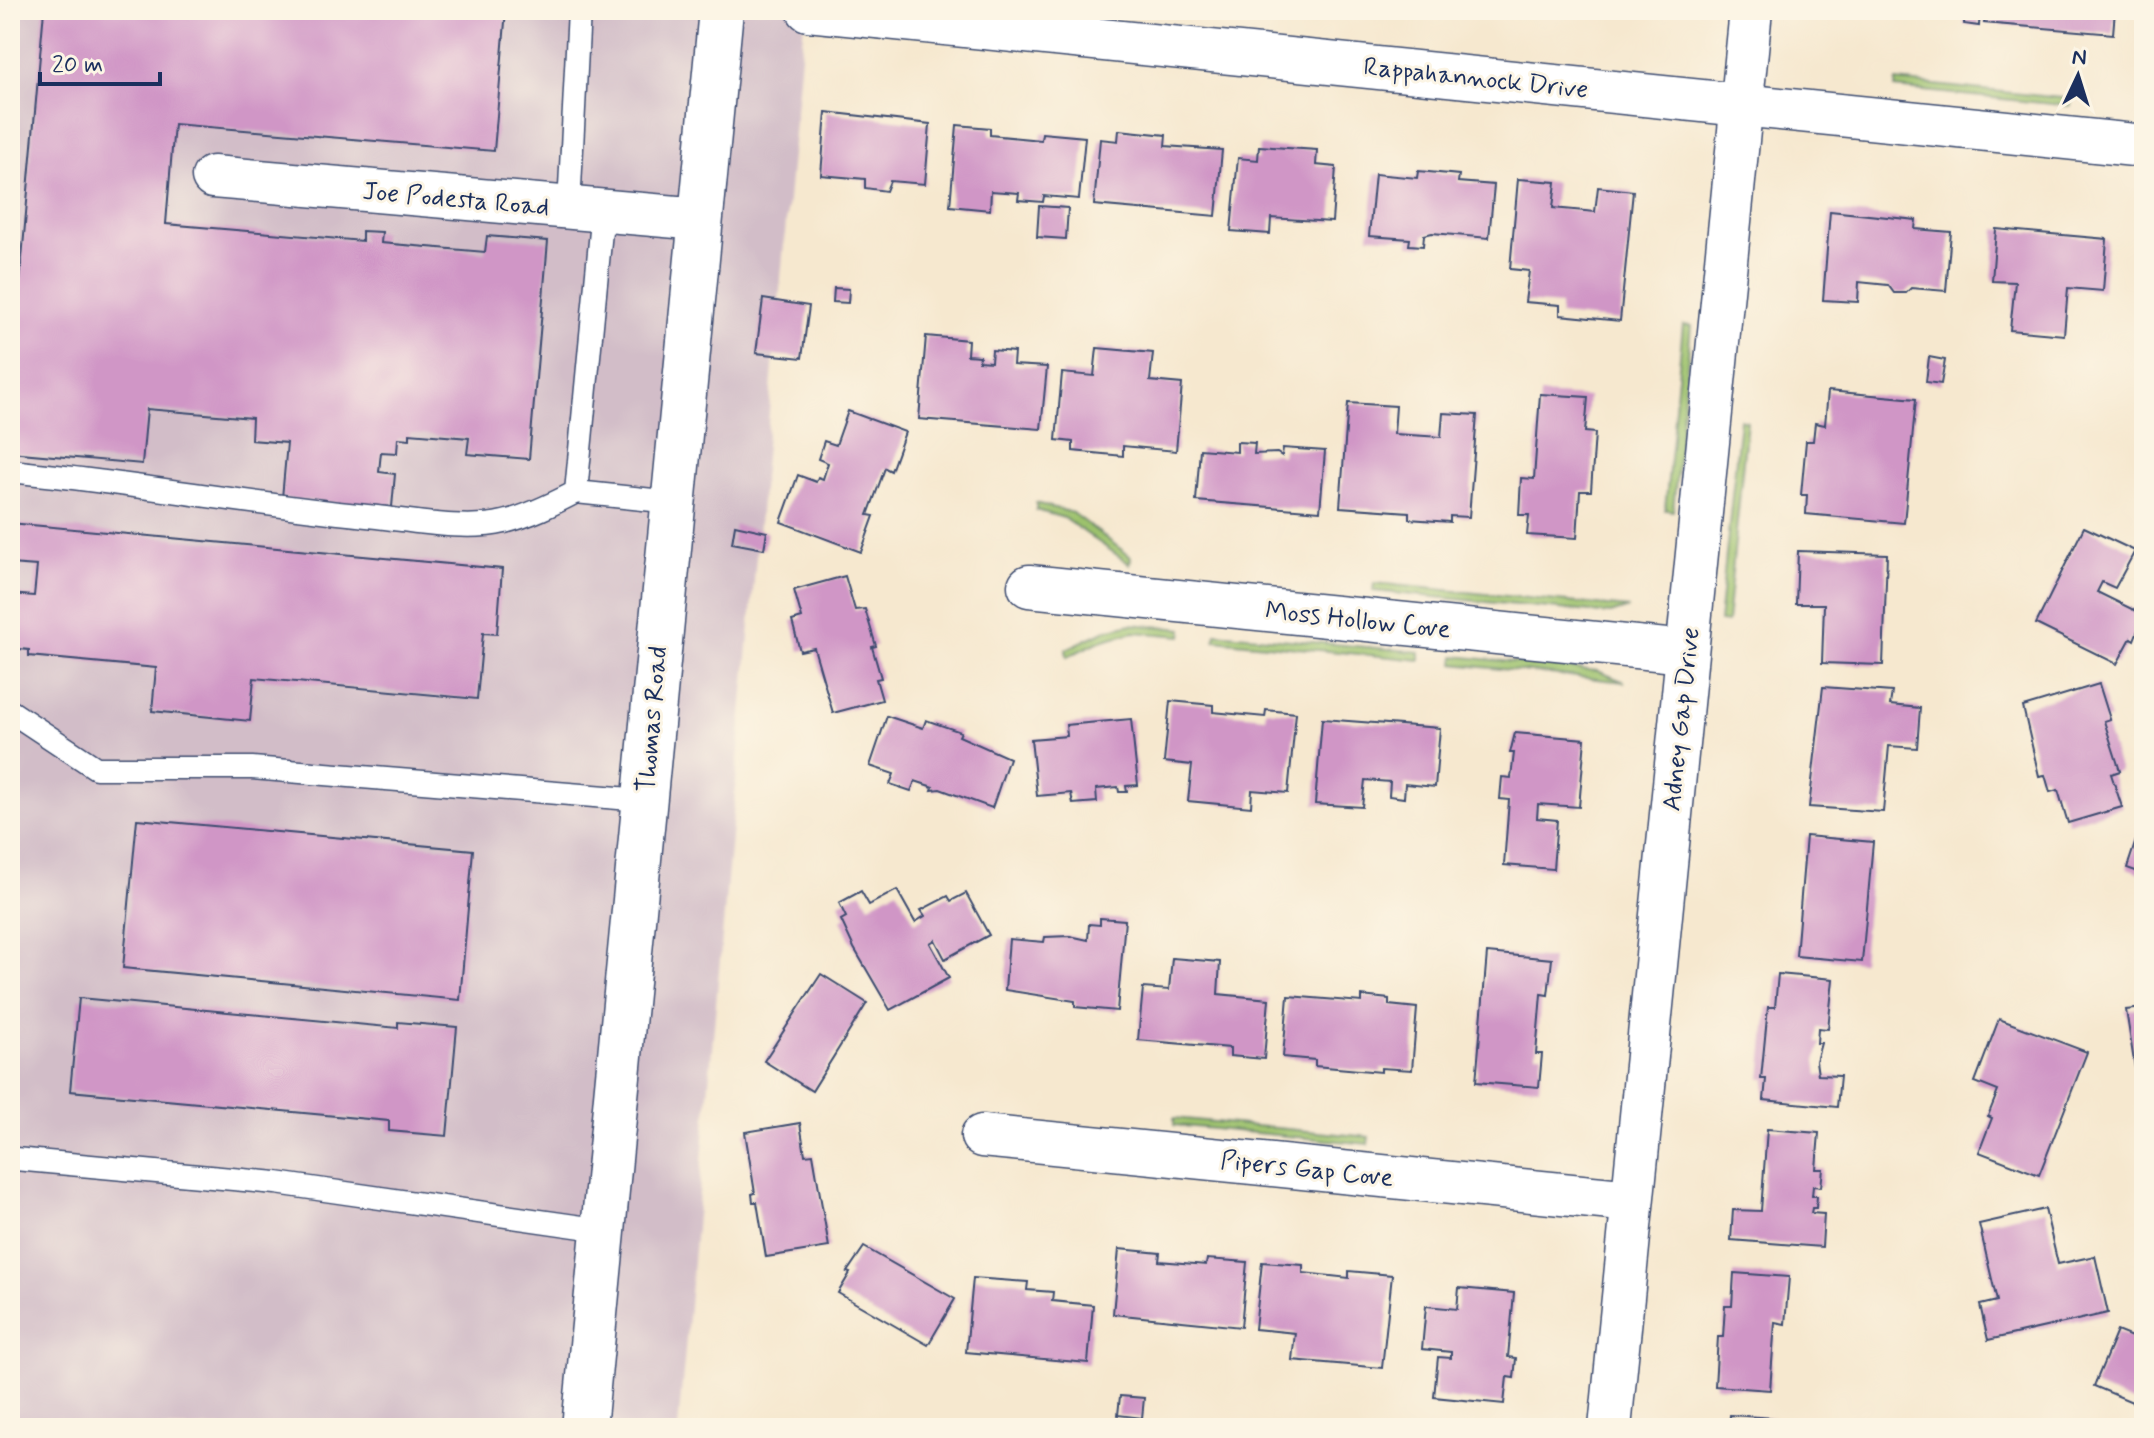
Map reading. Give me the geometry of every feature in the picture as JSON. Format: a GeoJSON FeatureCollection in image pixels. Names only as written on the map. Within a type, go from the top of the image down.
{"type":"FeatureCollection","features":[{"type":"Feature","properties":{"kind":"street","name":"Thomas Road"},"geometry":{"type":"LineString","coordinates":[[584,1428],[721,10]]}},
{"type":"Feature","properties":{"kind":"street","name":"Rappahannock Drive"},"geometry":{"type":"LineString","coordinates":[[808,10],[2144,146]]}},
{"type":"Feature","properties":{"kind":"street","name":"Adney Gap Drive"},"geometry":{"type":"LineString","coordinates":[[1610,1428],[1751,10]]}},
{"type":"Feature","properties":{"kind":"street","name":"Joe Podesta Road"},"geometry":{"type":"LineString","coordinates":[[213,177],[700,219]]}},
{"type":"Feature","properties":{"kind":"street","name":"Moss Hollow Cove"},"geometry":{"type":"LineString","coordinates":[[1029,586],[1686,652]]}},
{"type":"Feature","properties":{"kind":"street","name":"Pipers Gap Cove"},"geometry":{"type":"LineString","coordinates":[[982,1136],[1632,1201]]}},
{"type":"Feature","properties":{"kind":"lane"},"geometry":{"type":"LineString","coordinates":[[576,492],[586,209],[579,10]]}},
{"type":"Feature","properties":{"kind":"lane"},"geometry":{"type":"LineString","coordinates":[[10,471],[135,483],[282,508],[438,523],[502,523],[576,492],[672,502]]}},
{"type":"Feature","properties":{"kind":"lane"},"geometry":{"type":"LineString","coordinates":[[10,711],[96,768],[252,768],[643,800]]}},
{"type":"Feature","properties":{"kind":"lane"},"geometry":{"type":"LineString","coordinates":[[15,1159],[276,1183],[603,1230]]}},
{"type":"Feature","properties":{"kind":"shaded area"},"geometry":{"type":"Polygon","coordinates":[[[10,10],[805,10],[678,1428],[10,1428],[10,10]]]}},
{"type":"Feature","properties":{"kind":"green space"},"geometry":{"type":"Polygon","coordinates":[[[1896,81],[2071,99],[2070,106],[1895,88],[1896,81]]]}},
{"type":"Feature","properties":{"kind":"green space"},"geometry":{"type":"Polygon","coordinates":[[[1683,325],[1691,326],[1673,511],[1665,510],[1683,325]]]}},
{"type":"Feature","properties":{"kind":"green space"},"geometry":{"type":"Polygon","coordinates":[[[1740,419],[1747,421],[1727,623],[1719,622],[1740,419]]]}},
{"type":"Feature","properties":{"kind":"green space"},"geometry":{"type":"Polygon","coordinates":[[[1036,503],[1073,513],[1131,557],[1130,564],[1064,518],[1036,510],[1036,503]]]}},
{"type":"Feature","properties":{"kind":"green space"},"geometry":{"type":"Polygon","coordinates":[[[1374,583],[1629,608],[1611,614],[1373,591],[1374,583]]]}},
{"type":"Feature","properties":{"kind":"green space"},"geometry":{"type":"Polygon","coordinates":[[[1131,624],[1183,629],[1182,636],[1134,632],[1100,641],[1067,657],[1066,649],[1106,630],[1131,624]]]}},
{"type":"Feature","properties":{"kind":"green space"},"geometry":{"type":"Polygon","coordinates":[[[1216,633],[1420,652],[1420,660],[1215,640],[1216,633]]]}},
{"type":"Feature","properties":{"kind":"green space"},"geometry":{"type":"Polygon","coordinates":[[[1455,656],[1598,671],[1625,682],[1454,664],[1455,656]]]}},
{"type":"Feature","properties":{"kind":"green space"},"geometry":{"type":"Polygon","coordinates":[[[1174,1118],[1369,1137],[1368,1144],[1174,1125],[1174,1118]]]}},
{"type":"Feature","properties":{"kind":"building"},"geometry":{"type":"Polygon","coordinates":[[[44,10],[506,10],[494,151],[174,124],[166,224],[362,241],[362,231],[382,232],[381,243],[485,252],[487,236],[548,241],[529,459],[467,454],[469,438],[410,433],[410,439],[398,438],[397,453],[381,452],[379,472],[395,474],[392,507],[282,498],[287,443],[251,440],[252,418],[147,409],[142,464],[10,452],[10,360],[13,360],[44,10]]]}},
{"type":"Feature","properties":{"kind":"building"},"geometry":{"type":"Polygon","coordinates":[[[1856,10],[1921,10],[1921,18],[1856,10]]]}},
{"type":"Feature","properties":{"kind":"building"},"geometry":{"type":"Polygon","coordinates":[[[1965,10],[1980,10],[1979,26],[1964,24],[1965,10]]]}},
{"type":"Feature","properties":{"kind":"building"},"geometry":{"type":"Polygon","coordinates":[[[1987,10],[2115,10],[2113,34],[1984,23],[1987,10]]]}},
{"type":"Feature","properties":{"kind":"building"},"geometry":{"type":"Polygon","coordinates":[[[826,112],[930,124],[925,184],[890,181],[886,191],[865,188],[865,179],[821,175],[826,112]]]}},
{"type":"Feature","properties":{"kind":"building"},"geometry":{"type":"Polygon","coordinates":[[[957,125],[990,128],[990,135],[1041,140],[1042,133],[1085,137],[1079,199],[1044,196],[1043,202],[1018,200],[1019,193],[991,191],[990,210],[950,206],[957,125]]]}},
{"type":"Feature","properties":{"kind":"building"},"geometry":{"type":"Polygon","coordinates":[[[1119,130],[1166,135],[1165,146],[1222,150],[1216,216],[1094,205],[1100,139],[1118,141],[1119,130]]]}},
{"type":"Feature","properties":{"kind":"building"},"geometry":{"type":"Polygon","coordinates":[[[1259,146],[1317,150],[1316,165],[1336,167],[1332,222],[1271,218],[1270,234],[1231,231],[1238,158],[1258,160],[1259,146]]]}},
{"type":"Feature","properties":{"kind":"building"},"geometry":{"type":"Polygon","coordinates":[[[1418,171],[1459,175],[1458,182],[1494,185],[1489,238],[1432,233],[1424,235],[1423,246],[1409,245],[1410,239],[1369,236],[1375,174],[1417,178],[1418,171]]]}},
{"type":"Feature","properties":{"kind":"building"},"geometry":{"type":"Polygon","coordinates":[[[1518,179],[1556,182],[1553,208],[1595,212],[1598,187],[1633,191],[1620,321],[1560,315],[1560,305],[1525,302],[1529,271],[1510,269],[1518,179]]]}},
{"type":"Feature","properties":{"kind":"building"},"geometry":{"type":"Polygon","coordinates":[[[1039,206],[1068,208],[1066,239],[1037,237],[1039,206]]]}},
{"type":"Feature","properties":{"kind":"building"},"geometry":{"type":"Polygon","coordinates":[[[1830,211],[1916,220],[1915,229],[1951,232],[1946,291],[1911,288],[1906,293],[1894,293],[1888,285],[1859,282],[1858,302],[1823,300],[1830,211]]]}},
{"type":"Feature","properties":{"kind":"building"},"geometry":{"type":"Polygon","coordinates":[[[1996,229],[2107,239],[2103,291],[2068,288],[2064,335],[2010,330],[2015,282],[1992,281],[1996,229]]]}},
{"type":"Feature","properties":{"kind":"building"},"geometry":{"type":"Polygon","coordinates":[[[834,288],[849,289],[848,303],[833,302],[834,288]]]}},
{"type":"Feature","properties":{"kind":"building"},"geometry":{"type":"Polygon","coordinates":[[[763,299],[809,306],[802,358],[756,353],[763,299]]]}},
{"type":"Feature","properties":{"kind":"building"},"geometry":{"type":"Polygon","coordinates":[[[926,336],[968,340],[967,355],[980,356],[979,361],[991,362],[992,350],[1014,352],[1013,365],[1047,367],[1041,429],[919,419],[926,336]]]}},
{"type":"Feature","properties":{"kind":"building"},"geometry":{"type":"Polygon","coordinates":[[[1097,348],[1153,353],[1150,381],[1182,384],[1176,451],[1123,446],[1123,456],[1073,451],[1073,442],[1056,440],[1062,373],[1094,376],[1097,348]]]}},
{"type":"Feature","properties":{"kind":"building"},"geometry":{"type":"Polygon","coordinates":[[[1929,357],[1945,360],[1941,384],[1926,382],[1929,357]]]}},
{"type":"Feature","properties":{"kind":"building"},"geometry":{"type":"Polygon","coordinates":[[[1828,391],[1916,399],[1904,523],[1806,514],[1807,495],[1801,495],[1806,441],[1813,441],[1815,423],[1825,425],[1828,391]]]}},
{"type":"Feature","properties":{"kind":"building"},"geometry":{"type":"Polygon","coordinates":[[[1540,394],[1588,397],[1585,432],[1595,433],[1591,491],[1580,491],[1577,538],[1527,535],[1529,515],[1519,515],[1521,478],[1534,479],[1540,394]]]}},
{"type":"Feature","properties":{"kind":"building"},"geometry":{"type":"Polygon","coordinates":[[[1348,403],[1396,406],[1394,434],[1441,437],[1443,413],[1477,415],[1469,517],[1450,516],[1450,522],[1409,519],[1409,512],[1340,507],[1348,403]]]}},
{"type":"Feature","properties":{"kind":"building"},"geometry":{"type":"Polygon","coordinates":[[[848,411],[905,432],[891,471],[885,468],[868,515],[874,516],[861,552],[781,522],[798,475],[816,482],[818,477],[823,479],[828,463],[818,459],[824,441],[836,445],[848,411]]]}},
{"type":"Feature","properties":{"kind":"building"},"geometry":{"type":"Polygon","coordinates":[[[1237,442],[1255,443],[1254,454],[1277,453],[1282,456],[1283,448],[1325,451],[1320,511],[1196,501],[1200,449],[1237,452],[1237,442]]]}},
{"type":"Feature","properties":{"kind":"building"},"geometry":{"type":"Polygon","coordinates":[[[10,523],[502,569],[497,634],[483,633],[477,699],[254,678],[250,721],[152,711],[156,668],[29,656],[29,650],[10,648],[10,594],[34,596],[37,566],[10,564],[10,523]]]}},
{"type":"Feature","properties":{"kind":"building"},"geometry":{"type":"Polygon","coordinates":[[[735,525],[767,532],[764,549],[732,543],[735,525]]]}},
{"type":"Feature","properties":{"kind":"building"},"geometry":{"type":"Polygon","coordinates":[[[2084,527],[2135,551],[2115,588],[2102,582],[2097,592],[2144,615],[2134,640],[2131,638],[2117,664],[2036,624],[2084,527]]]}},
{"type":"Feature","properties":{"kind":"building"},"geometry":{"type":"Polygon","coordinates":[[[1798,551],[1887,554],[1883,665],[1822,663],[1824,604],[1796,604],[1798,551]]]}},
{"type":"Feature","properties":{"kind":"building"},"geometry":{"type":"Polygon","coordinates":[[[845,576],[855,610],[865,609],[876,646],[872,647],[881,678],[876,679],[882,700],[833,713],[814,648],[800,651],[792,621],[802,618],[794,590],[845,576]]]}},
{"type":"Feature","properties":{"kind":"building"},"geometry":{"type":"Polygon","coordinates":[[[2099,684],[2110,719],[2104,721],[2120,771],[2111,774],[2122,807],[2068,823],[2058,790],[2050,792],[2045,775],[2039,776],[2023,707],[2099,684]]]}},
{"type":"Feature","properties":{"kind":"building"},"geometry":{"type":"Polygon","coordinates":[[[1823,687],[1892,692],[1890,705],[1920,708],[1917,748],[1889,746],[1883,812],[1809,807],[1823,687]]]}},
{"type":"Feature","properties":{"kind":"building"},"geometry":{"type":"Polygon","coordinates":[[[1170,701],[1213,705],[1213,712],[1265,717],[1266,710],[1296,713],[1288,793],[1252,790],[1251,807],[1188,801],[1192,765],[1164,762],[1170,701]]]}},
{"type":"Feature","properties":{"kind":"building"},"geometry":{"type":"Polygon","coordinates":[[[887,716],[923,728],[926,720],[961,732],[959,736],[1009,758],[992,808],[940,789],[932,790],[933,787],[915,781],[911,791],[890,784],[894,774],[870,766],[887,716]]]}},
{"type":"Feature","properties":{"kind":"building"},"geometry":{"type":"Polygon","coordinates":[[[1131,719],[1138,785],[1126,786],[1127,792],[1119,792],[1118,787],[1096,789],[1097,802],[1073,804],[1071,793],[1037,796],[1031,739],[1067,736],[1066,725],[1131,719]]]}},
{"type":"Feature","properties":{"kind":"building"},"geometry":{"type":"Polygon","coordinates":[[[1322,719],[1440,728],[1435,787],[1405,784],[1404,798],[1389,796],[1390,782],[1365,780],[1362,807],[1315,804],[1322,719]]]}},
{"type":"Feature","properties":{"kind":"building"},"geometry":{"type":"Polygon","coordinates":[[[1515,733],[1585,739],[1579,807],[1538,804],[1537,818],[1557,820],[1553,869],[1504,865],[1509,800],[1500,799],[1502,777],[1511,778],[1514,753],[1510,753],[1515,733]]]}},
{"type":"Feature","properties":{"kind":"building"},"geometry":{"type":"Polygon","coordinates":[[[137,819],[473,850],[460,1000],[123,968],[137,819]]]}},
{"type":"Feature","properties":{"kind":"building"},"geometry":{"type":"Polygon","coordinates":[[[2144,819],[2144,874],[2127,868],[2144,819]]]}},
{"type":"Feature","properties":{"kind":"building"},"geometry":{"type":"Polygon","coordinates":[[[1806,836],[1873,842],[1862,962],[1796,956],[1806,836]]]}},
{"type":"Feature","properties":{"kind":"building"},"geometry":{"type":"Polygon","coordinates":[[[897,890],[915,922],[925,916],[921,910],[948,896],[951,901],[966,893],[989,935],[945,959],[935,940],[930,943],[949,978],[890,1010],[854,948],[841,920],[846,917],[839,903],[861,891],[869,905],[897,890]]]}},
{"type":"Feature","properties":{"kind":"building"},"geometry":{"type":"Polygon","coordinates":[[[1100,918],[1125,920],[1117,1011],[1075,1007],[1075,1001],[1005,990],[1009,939],[1044,942],[1045,937],[1070,936],[1088,940],[1089,924],[1100,925],[1100,918]]]}},
{"type":"Feature","properties":{"kind":"building"},"geometry":{"type":"Polygon","coordinates":[[[1487,953],[1552,959],[1548,995],[1541,994],[1536,1054],[1542,1054],[1539,1087],[1476,1082],[1487,953]]]}},
{"type":"Feature","properties":{"kind":"building"},"geometry":{"type":"Polygon","coordinates":[[[1172,958],[1220,962],[1218,994],[1269,999],[1264,1059],[1230,1056],[1230,1048],[1138,1040],[1143,988],[1169,990],[1172,958]]]}},
{"type":"Feature","properties":{"kind":"building"},"geometry":{"type":"Polygon","coordinates":[[[821,974],[867,1003],[812,1091],[764,1061],[821,974]]]}},
{"type":"Feature","properties":{"kind":"building"},"geometry":{"type":"Polygon","coordinates":[[[1778,974],[1833,979],[1828,1029],[1818,1028],[1817,1043],[1821,1043],[1816,1061],[1818,1075],[1840,1076],[1837,1107],[1764,1100],[1766,1079],[1761,1079],[1768,1007],[1775,1007],[1778,974]]]}},
{"type":"Feature","properties":{"kind":"building"},"geometry":{"type":"Polygon","coordinates":[[[1288,996],[1362,1002],[1362,996],[1389,999],[1389,1005],[1417,1008],[1412,1070],[1381,1068],[1381,1072],[1315,1066],[1315,1060],[1283,1057],[1288,996]]]}},
{"type":"Feature","properties":{"kind":"building"},"geometry":{"type":"Polygon","coordinates":[[[79,998],[398,1028],[398,1022],[457,1027],[447,1136],[389,1131],[389,1121],[70,1091],[79,998]]]}},
{"type":"Feature","properties":{"kind":"building"},"geometry":{"type":"Polygon","coordinates":[[[2144,1008],[2144,1080],[2137,1081],[2126,1010],[2144,1008]]]}},
{"type":"Feature","properties":{"kind":"building"},"geometry":{"type":"Polygon","coordinates":[[[1999,1019],[2087,1052],[2039,1175],[1979,1152],[1998,1091],[1975,1082],[1999,1019]]]}},
{"type":"Feature","properties":{"kind":"building"},"geometry":{"type":"Polygon","coordinates":[[[800,1123],[805,1155],[813,1154],[829,1247],[766,1257],[757,1202],[753,1202],[752,1194],[755,1193],[745,1132],[800,1123]]]}},
{"type":"Feature","properties":{"kind":"building"},"geometry":{"type":"Polygon","coordinates":[[[1767,1129],[1819,1133],[1816,1169],[1823,1169],[1821,1187],[1813,1186],[1812,1196],[1817,1196],[1816,1208],[1812,1208],[1811,1213],[1824,1214],[1822,1247],[1731,1240],[1733,1210],[1761,1211],[1767,1129]]]}},
{"type":"Feature","properties":{"kind":"building"},"geometry":{"type":"Polygon","coordinates":[[[2045,1209],[2058,1264],[2095,1256],[2108,1313],[1988,1340],[1980,1305],[1997,1301],[1979,1224],[2045,1209]]]}},
{"type":"Feature","properties":{"kind":"building"},"geometry":{"type":"Polygon","coordinates":[[[864,1247],[955,1299],[928,1345],[838,1293],[850,1273],[847,1272],[864,1247]]]}},
{"type":"Feature","properties":{"kind":"building"},"geometry":{"type":"Polygon","coordinates":[[[1119,1249],[1160,1253],[1159,1261],[1206,1265],[1207,1259],[1247,1262],[1241,1327],[1113,1314],[1119,1249]]]}},
{"type":"Feature","properties":{"kind":"building"},"geometry":{"type":"Polygon","coordinates":[[[1262,1262],[1303,1265],[1303,1273],[1349,1278],[1349,1271],[1392,1275],[1382,1368],[1292,1360],[1295,1333],[1255,1329],[1262,1262]]]}},
{"type":"Feature","properties":{"kind":"building"},"geometry":{"type":"Polygon","coordinates":[[[1734,1273],[1789,1277],[1785,1324],[1775,1322],[1770,1390],[1715,1386],[1718,1337],[1723,1337],[1725,1306],[1732,1306],[1734,1273]]]}},
{"type":"Feature","properties":{"kind":"building"},"geometry":{"type":"Polygon","coordinates":[[[973,1278],[1028,1282],[1027,1290],[1053,1292],[1052,1301],[1093,1305],[1088,1363],[966,1352],[973,1278]]]}},
{"type":"Feature","properties":{"kind":"building"},"geometry":{"type":"Polygon","coordinates":[[[1459,1288],[1514,1293],[1508,1357],[1516,1358],[1514,1378],[1507,1377],[1504,1404],[1434,1397],[1438,1357],[1451,1358],[1451,1352],[1422,1349],[1426,1306],[1457,1309],[1459,1288]]]}},
{"type":"Feature","properties":{"kind":"building"},"geometry":{"type":"Polygon","coordinates":[[[2144,1329],[2144,1407],[2094,1386],[2117,1331],[2139,1340],[2144,1329]]]}},
{"type":"Feature","properties":{"kind":"building"},"geometry":{"type":"Polygon","coordinates":[[[1120,1396],[1144,1398],[1142,1418],[1118,1415],[1120,1396]]]}},
{"type":"Feature","properties":{"kind":"building"},"geometry":{"type":"Polygon","coordinates":[[[1730,1415],[1806,1420],[1805,1428],[1729,1428],[1730,1415]]]}}]}
